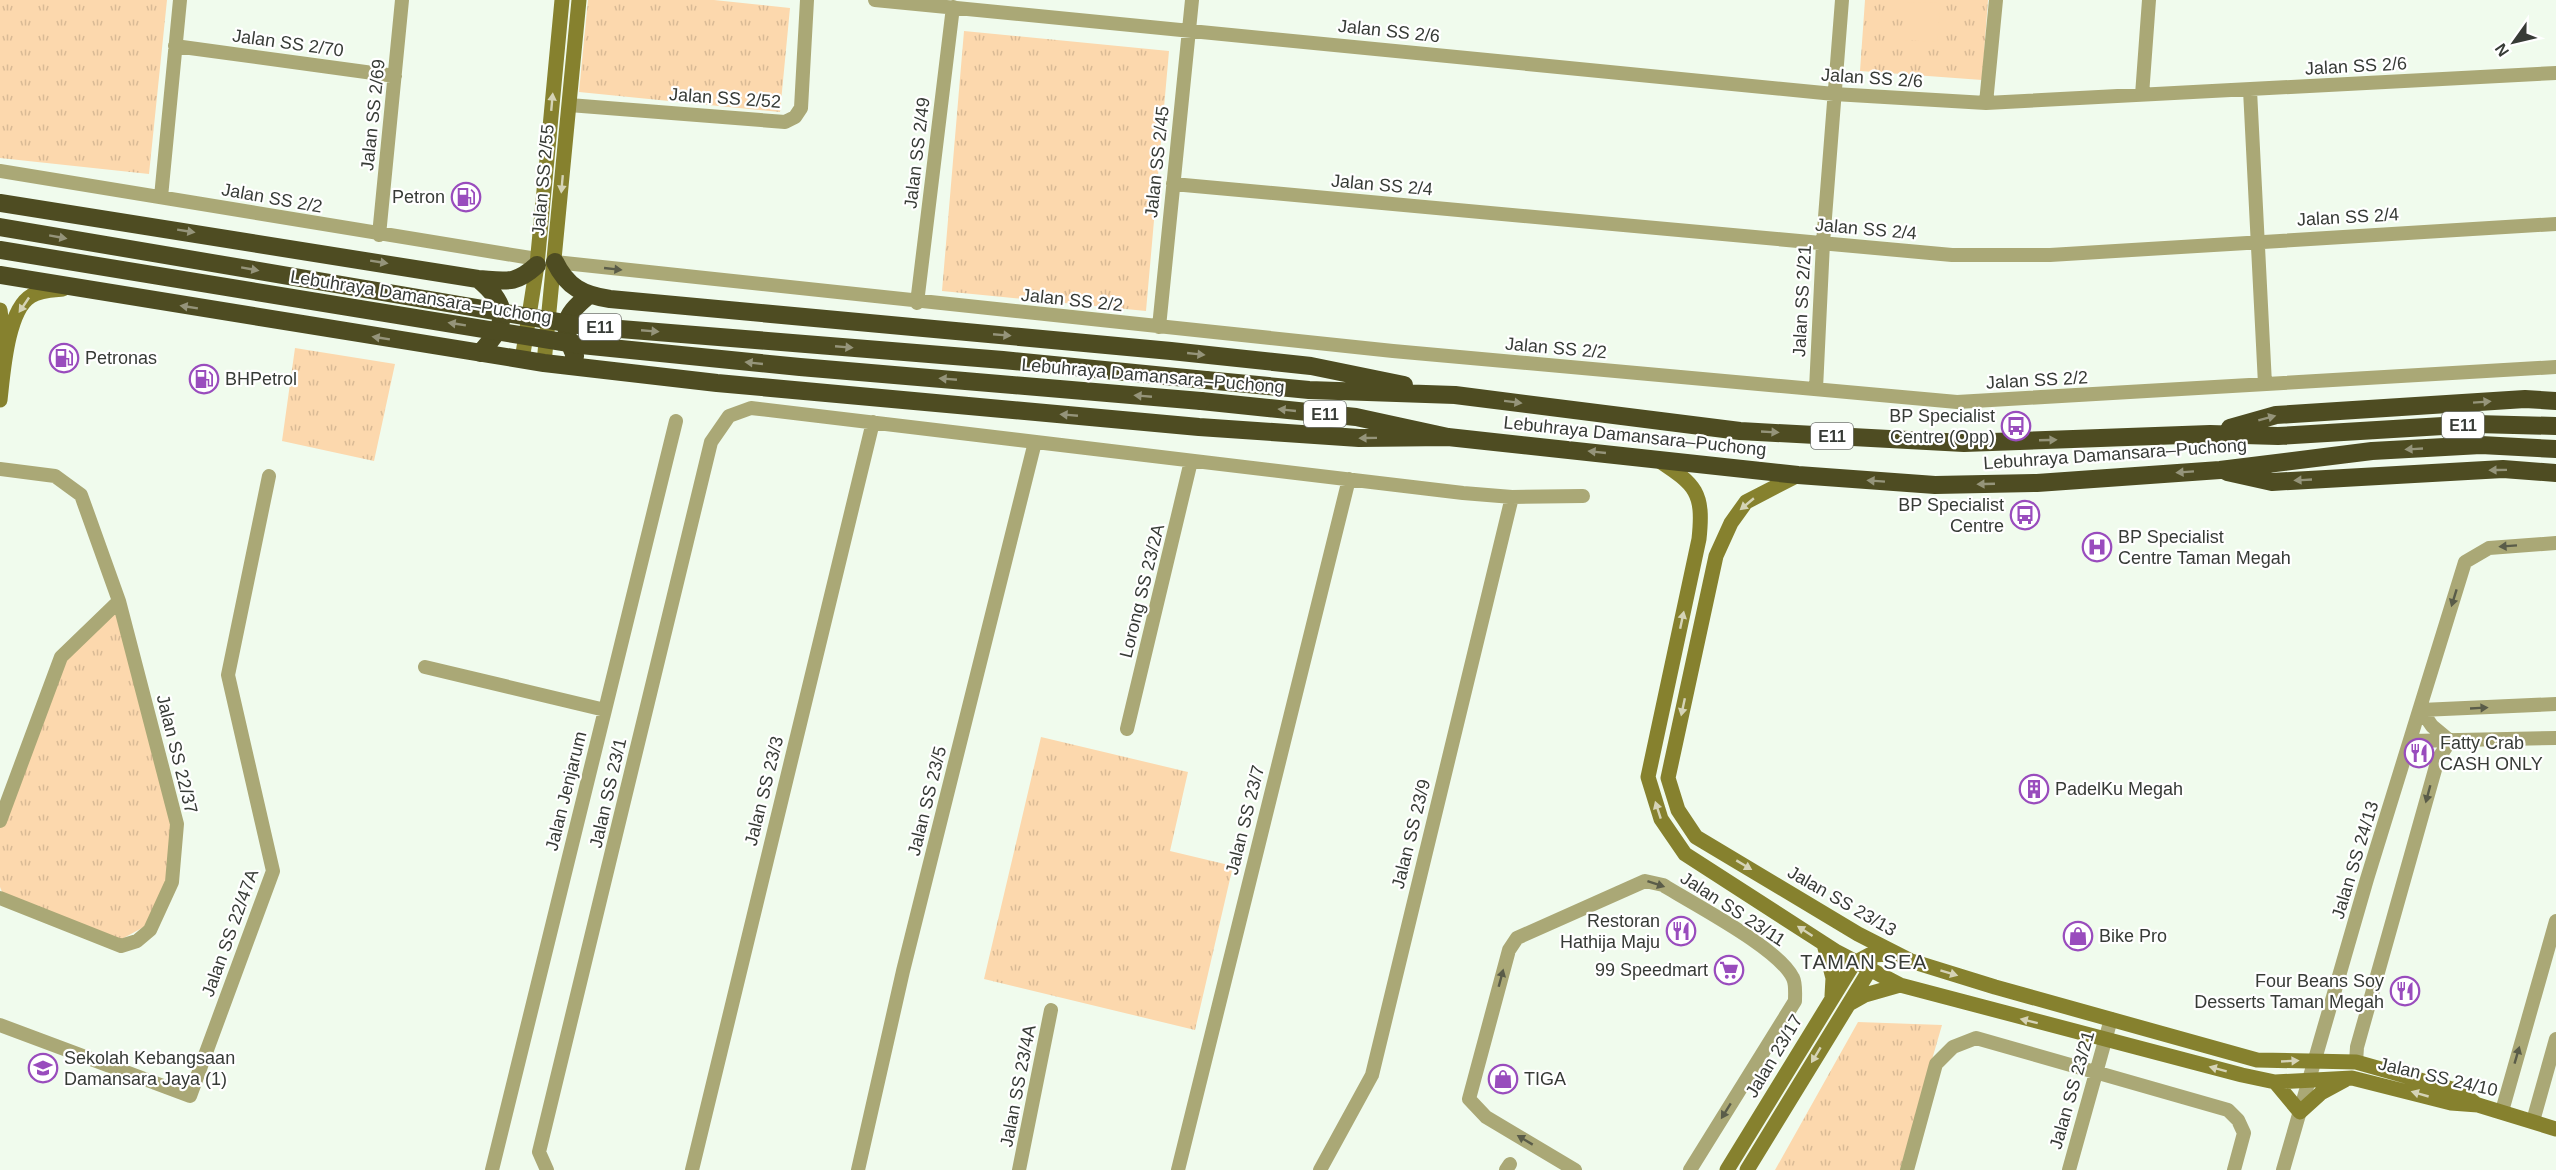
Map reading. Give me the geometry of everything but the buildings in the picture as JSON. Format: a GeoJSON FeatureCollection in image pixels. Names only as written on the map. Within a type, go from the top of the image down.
{"type":"FeatureCollection","features":[{"type":"Feature","properties":{"kind":"highway"},"geometry":{"type":"LineString","coordinates":[[0,202],[478,279],[512,282],[524,277],[543,262],[588,296],[1300,365],[1455,395]]}},
{"type":"Feature","properties":{"kind":"highway","name":"Lebuhraya Damansara–Puchong"},"geometry":{"type":"LineString","coordinates":[[0,227],[584,326],[1003,360],[1310,390],[1455,395],[1740,431],[1964,443],[2211,434],[2278,436],[2476,424],[2556,426]]}},
{"type":"Feature","properties":{"kind":"highway","name":"Lebuhraya Damansara–Puchong"},"geometry":{"type":"LineString","coordinates":[[0,250],[581,345],[1356,417],[1448,437],[1798,475],[1935,485],[2037,483],[2220,470],[2373,451],[2481,445],[2556,449]]}},
{"type":"Feature","properties":{"kind":"highway"},"geometry":{"type":"LineString","coordinates":[[0,275],[522,360],[717,384],[1199,427],[1359,438],[1448,437]]}},
{"type":"Feature","properties":{"kind":"highway"},"geometry":{"type":"LineString","coordinates":[[478,279],[494,293],[503,312],[503,324],[499,332],[480,353]]}},
{"type":"Feature","properties":{"kind":"highway"},"geometry":{"type":"LineString","coordinates":[[586,368],[575,356],[565,334],[574,307],[588,296]]}},
{"type":"Feature","properties":{"kind":"highway"},"geometry":{"type":"LineString","coordinates":[[2211,434],[2276,415],[2525,399],[2556,401]]}},
{"type":"Feature","properties":{"kind":"highway"},"geometry":{"type":"LineString","coordinates":[[2220,470],[2246,478],[2272,482],[2503,469],[2556,473]]}},
{"type":"Feature","properties":{"kind":"street"},"geometry":{"type":"LineString","coordinates":[[161,197],[180,0]]}},
{"type":"Feature","properties":{"kind":"street","name":"Jalan SS 2/69"},"geometry":{"type":"LineString","coordinates":[[379,234],[402,0]]}},
{"type":"Feature","properties":{"kind":"street","name":"Jalan SS 2/55"},"geometry":{"type":"LineString","coordinates":[[544,363],[543,262],[562,0]]}},
{"type":"Feature","properties":{"kind":"street","name":"Jalan SS 2/55"},"geometry":{"type":"LineString","coordinates":[[522,360],[543,262],[569,105],[579,0]]}},
{"type":"Feature","properties":{"kind":"street","name":"Jalan SS 2/52"},"geometry":{"type":"LineString","coordinates":[[569,105],[785,122],[795,117],[801,108],[807,0]]}},
{"type":"Feature","properties":{"kind":"street","name":"Jalan SS 2/6"},"geometry":{"type":"LineString","coordinates":[[875,0],[1834,94],[1986,103],[2556,73]]}},
{"type":"Feature","properties":{"kind":"street"},"geometry":{"type":"LineString","coordinates":[[1030,14],[1032,0]]}},
{"type":"Feature","properties":{"kind":"street","name":"Jalan SS 2/45"},"geometry":{"type":"LineString","coordinates":[[1159,327],[1192,0]]}},
{"type":"Feature","properties":{"kind":"street","name":"Jalan SS 2/21"},"geometry":{"type":"LineString","coordinates":[[1816,389],[1823,243],[1842,0]]}},
{"type":"Feature","properties":{"kind":"street"},"geometry":{"type":"LineString","coordinates":[[1986,103],[1996,0]]}},
{"type":"Feature","properties":{"kind":"street"},"geometry":{"type":"LineString","coordinates":[[2142,95],[2149,0]]}},
{"type":"Feature","properties":{"kind":"street","name":"Jalan SS 2/49"},"geometry":{"type":"LineString","coordinates":[[917,303],[953,7]]}},
{"type":"Feature","properties":{"kind":"street","name":"Jalan SS 2/70"},"geometry":{"type":"LineString","coordinates":[[175,46],[395,76]]}},
{"type":"Feature","properties":{"kind":"street"},"geometry":{"type":"LineString","coordinates":[[2250,90],[2265,384]]}},
{"type":"Feature","properties":{"kind":"street","name":"Jalan SS 2/2"},"geometry":{"type":"LineString","coordinates":[[0,171],[543,262],[1159,327],[1957,402],[2556,367]]}},
{"type":"Feature","properties":{"kind":"street","name":"Jalan SS 2/4"},"geometry":{"type":"LineString","coordinates":[[1173,184],[1963,255],[2050,255],[2556,224]]}},
{"type":"Feature","properties":{"kind":"street"},"geometry":{"type":"LineString","coordinates":[[4,354],[25,301],[42,291],[72,288]]}},
{"type":"Feature","properties":{"kind":"street"},"geometry":{"type":"LineString","coordinates":[[0,310],[4,333],[0,400]]}},
{"type":"Feature","properties":{"kind":"street","name":"Jalan SS 23/1"},"geometry":{"type":"LineString","coordinates":[[547,1170],[539,1152],[711,442],[729,416],[751,408],[873,422]]}},
{"type":"Feature","properties":{"kind":"street","name":"Jalan Jenjarum"},"geometry":{"type":"LineString","coordinates":[[492,1170],[676,421]]}},
{"type":"Feature","properties":{"kind":"street"},"geometry":{"type":"LineString","coordinates":[[873,422],[1512,497],[1583,496]]}},
{"type":"Feature","properties":{"kind":"street","name":"Jalan SS 23/3"},"geometry":{"type":"LineString","coordinates":[[692,1170],[873,422]]}},
{"type":"Feature","properties":{"kind":"street","name":"Jalan SS 23/5"},"geometry":{"type":"LineString","coordinates":[[858,1170],[903,971],[1035,442]]}},
{"type":"Feature","properties":{"kind":"street"},"geometry":{"type":"LineString","coordinates":[[1655,458],[1695,489],[1701,513],[1699,539],[1648,777],[1661,819],[1684,855],[1854,963],[1900,985],[2275,1082],[2309,1080]]}},
{"type":"Feature","properties":{"kind":"street","name":"Lorong SS 23/2A"},"geometry":{"type":"LineString","coordinates":[[1127,729],[1191,461]]}},
{"type":"Feature","properties":{"kind":"street","name":"Jalan SS 22/37"},"geometry":{"type":"LineString","coordinates":[[0,470],[55,476],[81,495],[119,601],[177,824],[172,882],[150,930],[137,941],[121,946],[0,898]]}},
{"type":"Feature","properties":{"kind":"street","name":"Jalan SS 23/13"},"geometry":{"type":"LineString","coordinates":[[1798,475],[1746,502],[1731,523],[1716,556],[1668,778],[1678,810],[1696,837],[1894,954],[1995,987],[2257,1059],[2284,1062],[2315,1059],[2356,1062],[2459,1091],[2478,1105]]}},
{"type":"Feature","properties":{"kind":"street","name":"Jalan SS 22/47A"},"geometry":{"type":"LineString","coordinates":[[0,1025],[190,1096],[273,871],[228,675],[268,476]]}},
{"type":"Feature","properties":{"kind":"street","name":"Jalan SS 23/7"},"geometry":{"type":"LineString","coordinates":[[1178,1170],[1349,479]]}},
{"type":"Feature","properties":{"kind":"street","name":"Jalan SS 23/9"},"geometry":{"type":"LineString","coordinates":[[1320,1170],[1372,1075],[1512,497]]}},
{"type":"Feature","properties":{"kind":"street","name":"Jalan SS 24/13"},"geometry":{"type":"LineString","coordinates":[[2283,1170],[2367,879],[2412,741],[2465,562],[2489,548],[2556,543]]}},
{"type":"Feature","properties":{"kind":"street"},"geometry":{"type":"LineString","coordinates":[[0,821],[61,657],[119,601]]}},
{"type":"Feature","properties":{"kind":"street"},"geometry":{"type":"LineString","coordinates":[[425,667],[604,710]]}},
{"type":"Feature","properties":{"kind":"street"},"geometry":{"type":"LineString","coordinates":[[2421,710],[2556,704]]}},
{"type":"Feature","properties":{"kind":"street"},"geometry":{"type":"LineString","coordinates":[[2421,710],[2432,726],[2450,741]]}},
{"type":"Feature","properties":{"kind":"street"},"geometry":{"type":"LineString","coordinates":[[2412,741],[2556,738]]}},
{"type":"Feature","properties":{"kind":"street"},"geometry":{"type":"LineString","coordinates":[[2356,1062],[2357,1047],[2438,759],[2450,741]]}},
{"type":"Feature","properties":{"kind":"street","name":"Jalan SS 23/11"},"geometry":{"type":"LineString","coordinates":[[1575,1170],[1486,1117],[1469,1098],[1509,950],[1517,938],[1645,881],[1662,885],[1771,952],[1795,980],[1795,1000],[1690,1170]]}},
{"type":"Feature","properties":{"kind":"street"},"geometry":{"type":"LineString","coordinates":[[2502,1111],[2556,921]]}},
{"type":"Feature","properties":{"kind":"street"},"geometry":{"type":"LineString","coordinates":[[1858,934],[1869,955],[1869,971]]}},
{"type":"Feature","properties":{"kind":"street"},"geometry":{"type":"LineString","coordinates":[[1824,944],[1839,1002],[1900,985]]}},
{"type":"Feature","properties":{"kind":"street"},"geometry":{"type":"LineString","coordinates":[[1854,963],[1869,955],[1894,954]]}},
{"type":"Feature","properties":{"kind":"street","name":"Jalan 23/17"},"geometry":{"type":"LineString","coordinates":[[1747,1170],[1839,1002],[1854,963]]}},
{"type":"Feature","properties":{"kind":"street","name":"Jalan 23/17"},"geometry":{"type":"LineString","coordinates":[[1727,1170],[1839,1002],[1869,971]]}},
{"type":"Feature","properties":{"kind":"street","name":"Jalan SS 23/4A"},"geometry":{"type":"LineString","coordinates":[[1019,1170],[1052,1010]]}},
{"type":"Feature","properties":{"kind":"street","name":"Jalan SS 23/21"},"geometry":{"type":"LineString","coordinates":[[2069,1170],[2111,1019]]}},
{"type":"Feature","properties":{"kind":"street"},"geometry":{"type":"LineString","coordinates":[[1907,1170],[1936,1064],[1953,1047],[1976,1038],[2228,1110],[2238,1120],[2244,1133],[2234,1170]]}},
{"type":"Feature","properties":{"kind":"street"},"geometry":{"type":"LineString","coordinates":[[2533,1121],[2556,1039]]}},
{"type":"Feature","properties":{"kind":"street"},"geometry":{"type":"LineString","coordinates":[[2275,1082],[2300,1112],[2330,1087],[2352,1078]]}},
{"type":"Feature","properties":{"kind":"street","name":"Jalan SS 24/10"},"geometry":{"type":"LineString","coordinates":[[2309,1080],[2352,1078],[2451,1103],[2478,1105],[2502,1111],[2556,1129]]}},
{"type":"Feature","properties":{"kind":"green space"},"geometry":{"type":"Polygon","coordinates":[[[0,0],[167,0],[149,174],[0,158],[0,0]]]}},
{"type":"Feature","properties":{"kind":"green space"},"geometry":{"type":"Polygon","coordinates":[[[588,0],[714,0],[790,8],[780,112],[579,92],[588,0]]]}},
{"type":"Feature","properties":{"kind":"green space"},"geometry":{"type":"Polygon","coordinates":[[[1865,0],[1988,0],[1982,80],[1860,71],[1865,0]]]}},
{"type":"Feature","properties":{"kind":"green space"},"geometry":{"type":"Polygon","coordinates":[[[1903,2],[1941,3],[1937,42],[1903,40],[1903,2]]]}},
{"type":"Feature","properties":{"kind":"green space"},"geometry":{"type":"Polygon","coordinates":[[[964,31],[1169,51],[1146,311],[942,291],[964,31]]]}},
{"type":"Feature","properties":{"kind":"green space"},"geometry":{"type":"Polygon","coordinates":[[[295,348],[395,364],[374,461],[282,441],[295,348]]]}},
{"type":"Feature","properties":{"kind":"green space"},"geometry":{"type":"Polygon","coordinates":[[[119,605],[174,822],[170,878],[151,923],[120,940],[2,892],[0,887],[0,826],[61,659],[119,605]]]}},
{"type":"Feature","properties":{"kind":"green space"},"geometry":{"type":"Polygon","coordinates":[[[1041,737],[1188,772],[1170,851],[1233,866],[1195,1030],[984,979],[1041,737]]]}},
{"type":"Feature","properties":{"kind":"green space"},"geometry":{"type":"Polygon","coordinates":[[[1858,1022],[1942,1025],[1900,1170],[1775,1170],[1858,1022]]]}},
{"type":"Feature","properties":{"kind":"place","name":"Petron"},"geometry":{"type":"Point","coordinates":[466,197]}},
{"type":"Feature","properties":{"kind":"place","name":"Petronas"},"geometry":{"type":"Point","coordinates":[64,358]}},
{"type":"Feature","properties":{"kind":"place","name":"BHPetrol"},"geometry":{"type":"Point","coordinates":[204,379]}},
{"type":"Feature","properties":{"kind":"place","name":"BP Specialist Centre (Opp)"},"geometry":{"type":"Point","coordinates":[2016,426]}},
{"type":"Feature","properties":{"kind":"place","name":"BP Specialist Centre"},"geometry":{"type":"Point","coordinates":[2025,515]}},
{"type":"Feature","properties":{"kind":"place","name":"BP Specialist Centre Taman Megah"},"geometry":{"type":"Point","coordinates":[2097,547]}},
{"type":"Feature","properties":{"kind":"place","name":"Fatty Crab CASH ONLY"},"geometry":{"type":"Point","coordinates":[2419,753]}},
{"type":"Feature","properties":{"kind":"place","name":"PadelKu Megah"},"geometry":{"type":"Point","coordinates":[2034,789]}},
{"type":"Feature","properties":{"kind":"place","name":"Restoran Hathija Maju"},"geometry":{"type":"Point","coordinates":[1681,931]}},
{"type":"Feature","properties":{"kind":"place","name":"Bike Pro"},"geometry":{"type":"Point","coordinates":[2078,936]}},
{"type":"Feature","properties":{"kind":"place","name":"99 Speedmart"},"geometry":{"type":"Point","coordinates":[1729,970]}},
{"type":"Feature","properties":{"kind":"place","name":"Four Beans Soy Desserts Taman Megah"},"geometry":{"type":"Point","coordinates":[2405,991]}},
{"type":"Feature","properties":{"kind":"place","name":"Sekolah Kebangsaan Damansara Jaya (1)"},"geometry":{"type":"Point","coordinates":[43,1068]}},
{"type":"Feature","properties":{"kind":"place","name":"TIGA"},"geometry":{"type":"Point","coordinates":[1503,1079]}},
{"type":"Feature","properties":{"kind":"district","name":"TAMAN SEA"},"geometry":{"type":"Point","coordinates":[1864,962]}}]}
